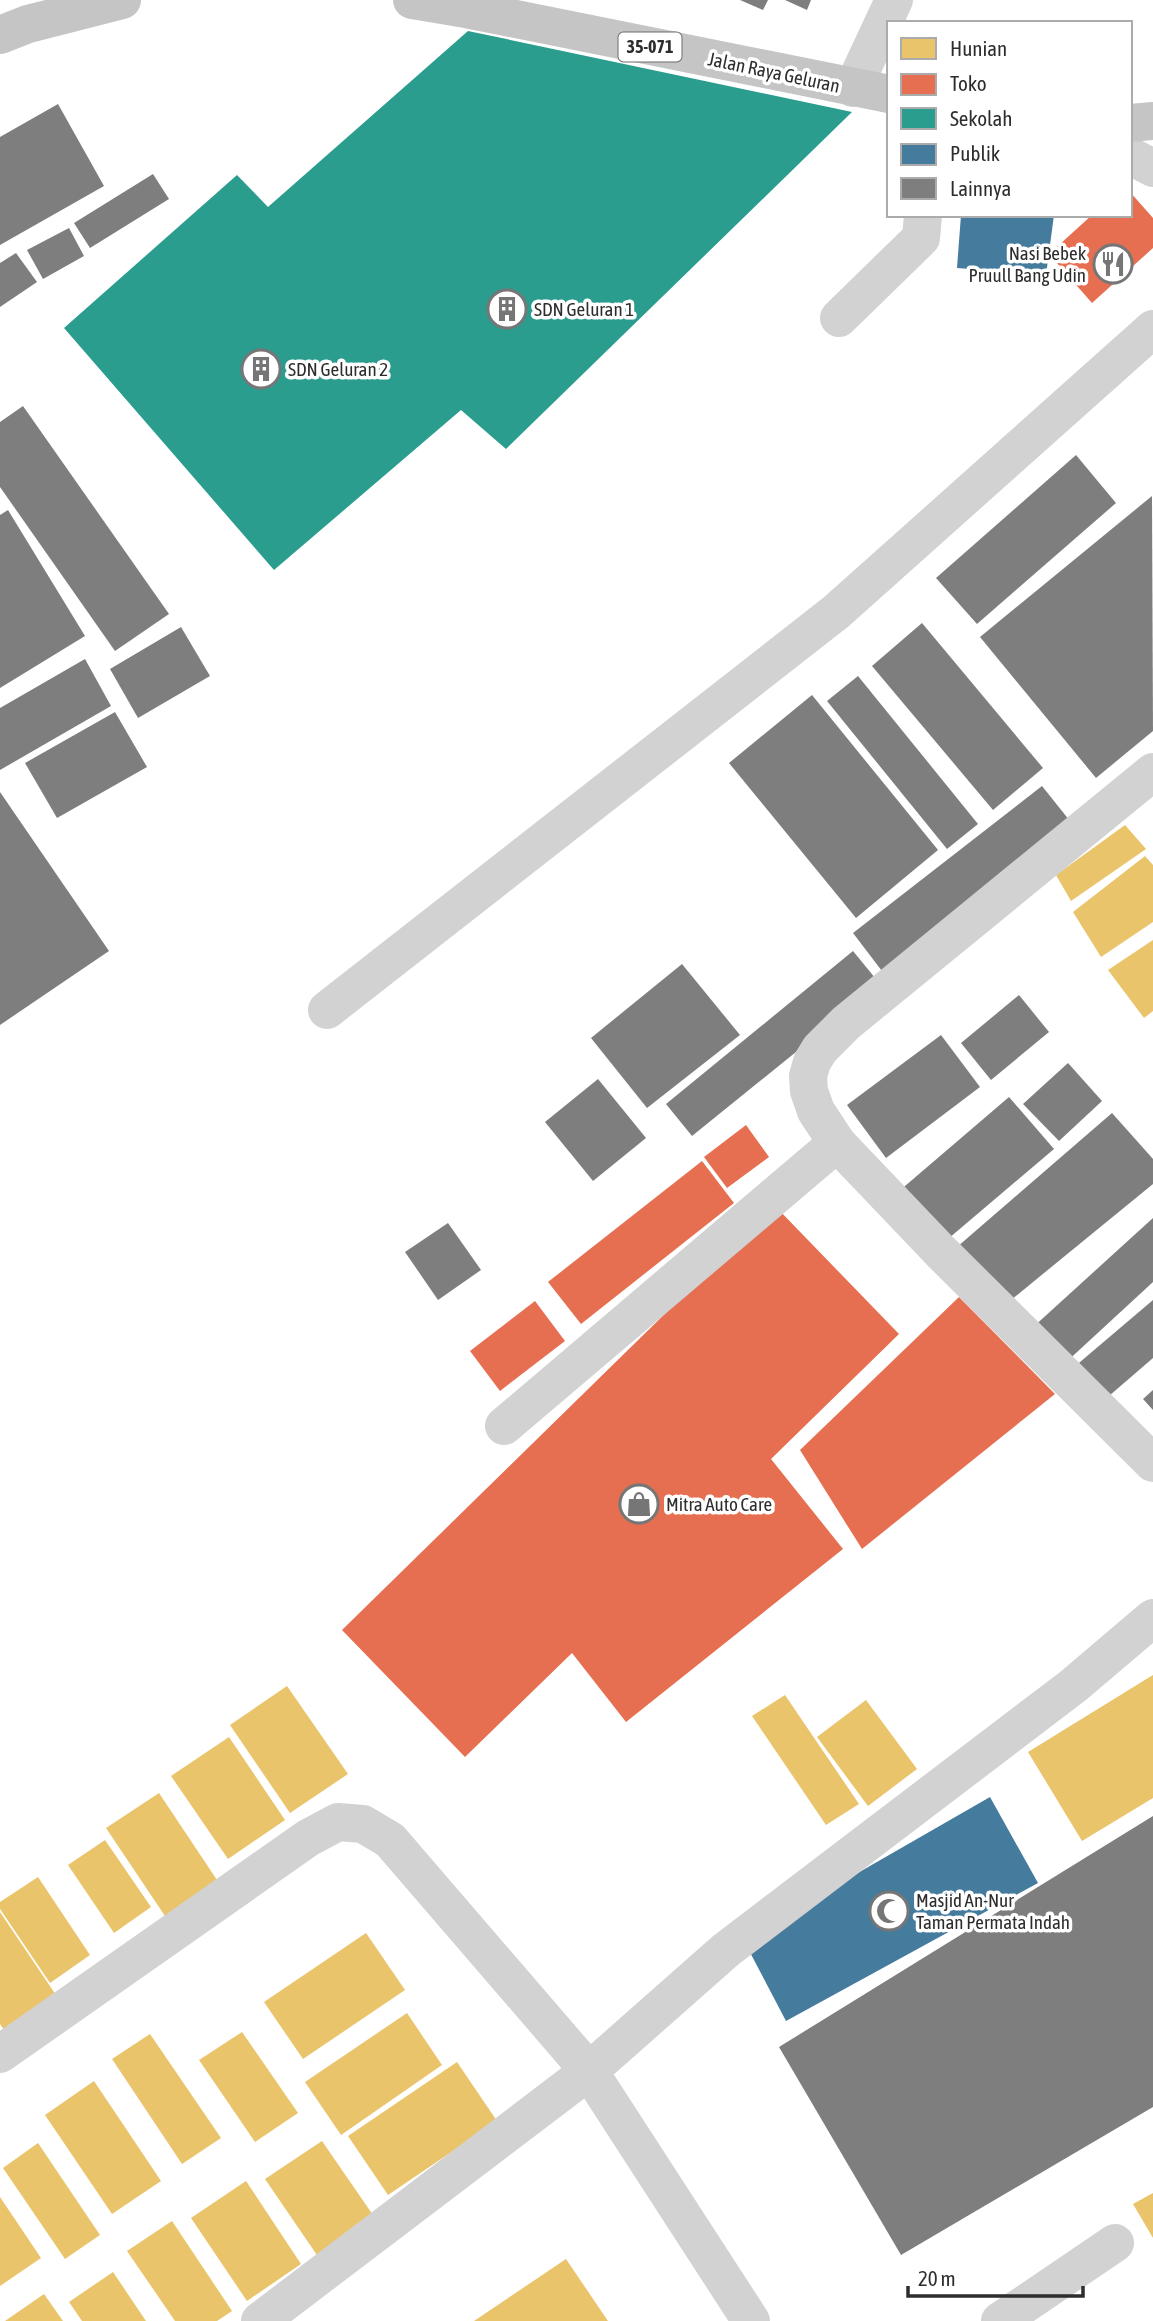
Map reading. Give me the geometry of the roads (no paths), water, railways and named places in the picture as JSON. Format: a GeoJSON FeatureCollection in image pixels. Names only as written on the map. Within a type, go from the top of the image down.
{"type":"FeatureCollection","features":[{"type":"Feature","properties":{"kind":"main road"},"geometry":{"type":"LineString","coordinates":[[0,35],[28,24],[122,0]]}},
{"type":"Feature","properties":{"kind":"main road","name":"Jalan Raya Geluran"},"geometry":{"type":"LineString","coordinates":[[412,0],[871,91]]}},
{"type":"Feature","properties":{"kind":"main road"},"geometry":{"type":"LineString","coordinates":[[1132,123],[1153,121]]}},
{"type":"Feature","properties":{"kind":"street"},"geometry":{"type":"LineString","coordinates":[[889,21],[894,0]]}},
{"type":"Feature","properties":{"kind":"street"},"geometry":{"type":"LineString","coordinates":[[871,91],[887,28]]}},
{"type":"Feature","properties":{"kind":"street"},"geometry":{"type":"LineString","coordinates":[[1132,157],[1153,168]]}},
{"type":"Feature","properties":{"kind":"street"},"geometry":{"type":"LineString","coordinates":[[839,318],[921,237],[923,217]]}},
{"type":"Feature","properties":{"kind":"street"},"geometry":{"type":"LineString","coordinates":[[327,1010],[836,612],[1153,329]]}},
{"type":"Feature","properties":{"kind":"street"},"geometry":{"type":"LineString","coordinates":[[1153,772],[846,1023],[820,1049],[808,1076],[809,1091],[816,1111],[836,1143],[940,1251],[1153,1463]]}},
{"type":"Feature","properties":{"kind":"street"},"geometry":{"type":"LineString","coordinates":[[504,1426],[836,1143]]}},
{"type":"Feature","properties":{"kind":"street"},"geometry":{"type":"LineString","coordinates":[[260,2321],[589,2071],[726,1950],[1073,1686],[1153,1618]]}},
{"type":"Feature","properties":{"kind":"street"},"geometry":{"type":"LineString","coordinates":[[0,2054],[308,1838],[338,1822],[363,1824],[390,1840],[589,2071],[751,2321]]}},
{"type":"Feature","properties":{"kind":"street"},"geometry":{"type":"LineString","coordinates":[[1000,2321],[1115,2244]]}},
{"type":"Feature","properties":{"kind":"place","name":"Nasi Bebek Pruull Bang Udin"},"geometry":{"type":"Point","coordinates":[1113,264]}},
{"type":"Feature","properties":{"kind":"place","name":"SDN Geluran 1"},"geometry":{"type":"Point","coordinates":[507,309]}},
{"type":"Feature","properties":{"kind":"place","name":"SDN Geluran 2"},"geometry":{"type":"Point","coordinates":[261,369]}},
{"type":"Feature","properties":{"kind":"place","name":"Mitra Auto Care"},"geometry":{"type":"Point","coordinates":[639,1504]}},
{"type":"Feature","properties":{"kind":"place","name":"Masjid An-Nur Taman Permata Indah"},"geometry":{"type":"Point","coordinates":[889,1911]}}]}
